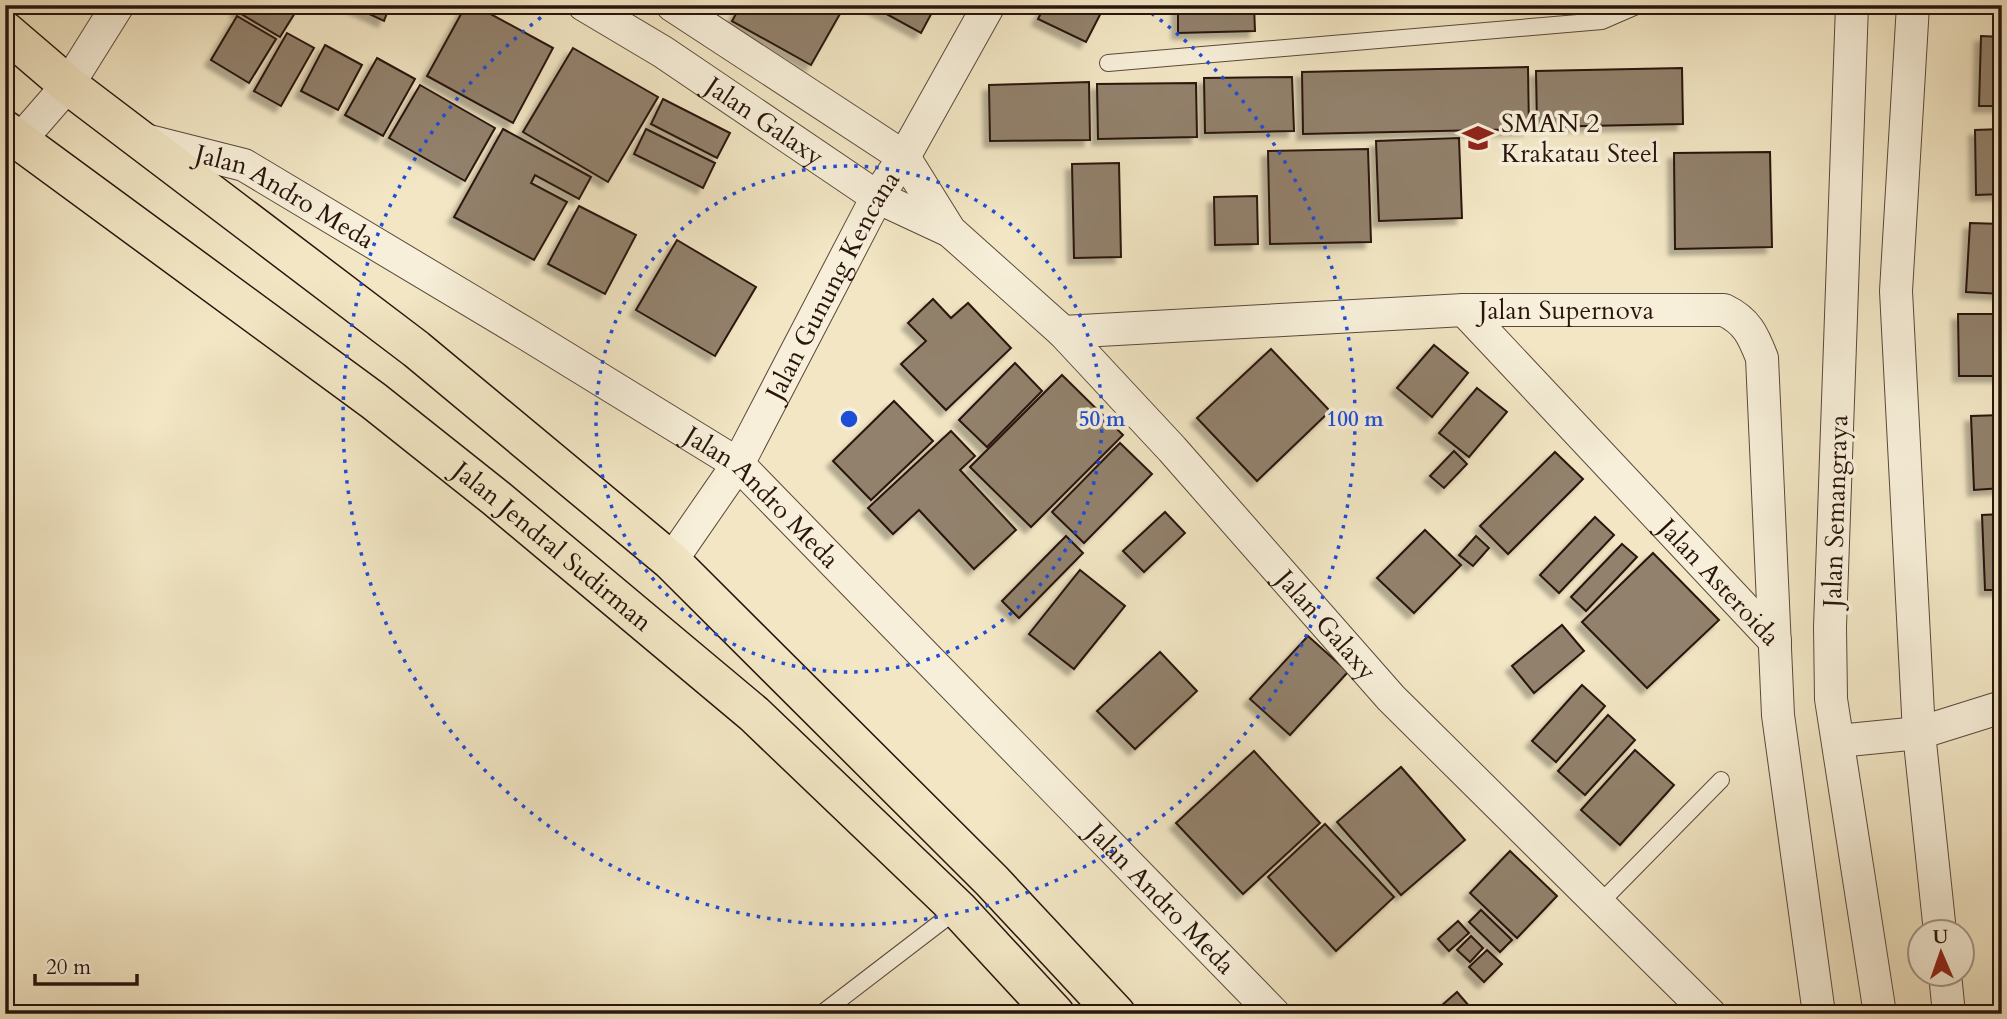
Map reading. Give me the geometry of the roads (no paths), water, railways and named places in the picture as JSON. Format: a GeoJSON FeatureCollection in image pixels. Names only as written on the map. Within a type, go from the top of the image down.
{"type":"FeatureCollection","features":[{"type":"Feature","properties":{"kind":"highway"},"geometry":{"type":"LineString","coordinates":[[5,31],[68,85],[416,349],[671,562],[992,881],[1116,1014]]}},
{"type":"Feature","properties":{"kind":"highway","name":"Jalan Jendral Sudirman"},"geometry":{"type":"LineString","coordinates":[[13,134],[374,401],[496,498],[754,714],[958,909],[1055,1014]]}},
{"type":"Feature","properties":{"kind":"street"},"geometry":{"type":"LineString","coordinates":[[13,134],[68,85],[118,5]]}},
{"type":"Feature","properties":{"kind":"street","name":"Jalan Galaxy"},"geometry":{"type":"LineString","coordinates":[[584,5],[663,52],[877,197],[950,231],[1063,331],[1172,449],[1391,698],[1710,1014]]}},
{"type":"Feature","properties":{"kind":"street","name":"Jalan Gunung Kencana"},"geometry":{"type":"LineString","coordinates":[[671,562],[738,464],[877,197],[904,157],[989,5]]}},
{"type":"Feature","properties":{"kind":"street","name":"Jalan Semangraya"},"geometry":{"type":"LineString","coordinates":[[1852,5],[1830,628],[1831,699],[1880,1014]]}},
{"type":"Feature","properties":{"kind":"street"},"geometry":{"type":"LineString","coordinates":[[1913,5],[1896,291],[1919,733],[1939,918]]}},
{"type":"Feature","properties":{"kind":"street","name":"Jalan Galaxy"},"geometry":{"type":"LineString","coordinates":[[686,9],[904,157],[950,231]]}},
{"type":"Feature","properties":{"kind":"street","name":"Jalan Andro Meda"},"geometry":{"type":"LineString","coordinates":[[137,138],[244,165],[528,334],[738,464],[1274,1014]]}},
{"type":"Feature","properties":{"kind":"street","name":"Jalan Supernova"},"geometry":{"type":"LineString","coordinates":[[1063,331],[1464,310],[1724,310],[1741,318],[1751,331],[1762,358],[1775,641]]}},
{"type":"Feature","properties":{"kind":"street","name":"Jalan Asteroida"},"geometry":{"type":"LineString","coordinates":[[1464,310],[1775,641],[1778,715],[1819,1014]]}},
{"type":"Feature","properties":{"kind":"street"},"geometry":{"type":"LineString","coordinates":[[1838,741],[1919,733],[2002,707]]}},
{"type":"Feature","properties":{"kind":"street"},"geometry":{"type":"LineString","coordinates":[[1946,988],[1949,1014]]}},
{"type":"Feature","properties":{"kind":"lane"},"geometry":{"type":"LineString","coordinates":[[1108,63],[1602,21],[1639,5]]}},
{"type":"Feature","properties":{"kind":"lane"},"geometry":{"type":"LineString","coordinates":[[1598,905],[1721,780]]}},
{"type":"Feature","properties":{"kind":"lane"},"geometry":{"type":"LineString","coordinates":[[821,1014],[958,909]]}},
{"type":"Feature","properties":{"kind":"place","name":"SMAN 2 Krakatau Steel"},"geometry":{"type":"Point","coordinates":[1478,138]}}]}
